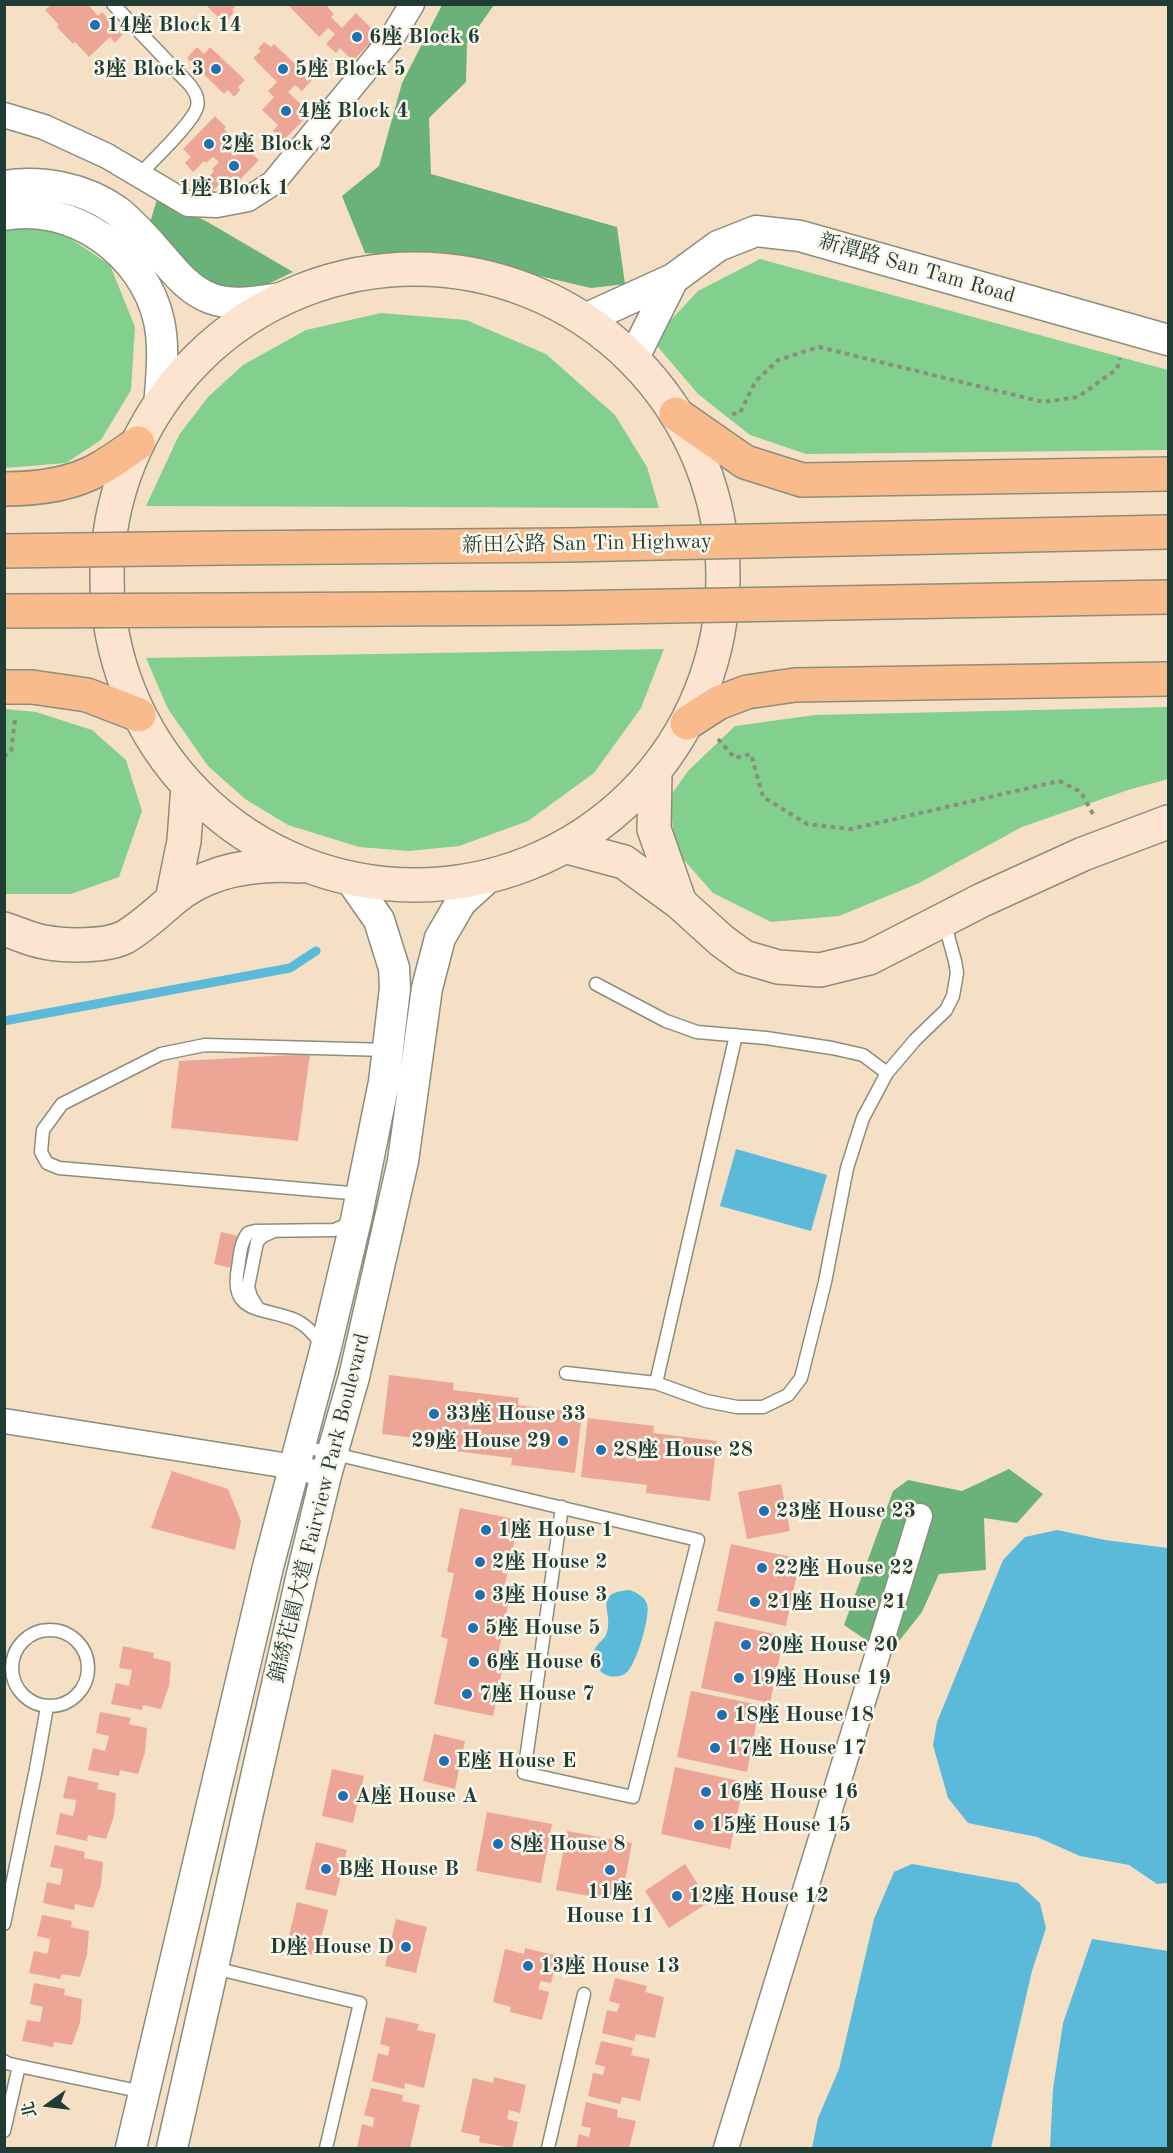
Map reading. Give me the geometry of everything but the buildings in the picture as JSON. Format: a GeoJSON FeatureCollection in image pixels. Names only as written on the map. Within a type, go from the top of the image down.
{"type":"FeatureCollection","features":[{"type":"Feature","properties":{"kind":"highway"},"geometry":{"type":"LineString","coordinates":[[676,414],[745,462],[802,480],[1168,474]]}},
{"type":"Feature","properties":{"kind":"highway"},"geometry":{"type":"LineString","coordinates":[[4,489],[70,482],[99,469],[138,443]]}},
{"type":"Feature","properties":{"kind":"highway","name":"新田公路 San Tin Highway"},"geometry":{"type":"LineString","coordinates":[[4,551],[567,545],[1168,532]]}},
{"type":"Feature","properties":{"kind":"highway"},"geometry":{"type":"LineString","coordinates":[[4,611],[561,608],[1168,597]]}},
{"type":"Feature","properties":{"kind":"highway"},"geometry":{"type":"LineString","coordinates":[[687,723],[718,704],[747,692],[795,685],[1168,679]]}},
{"type":"Feature","properties":{"kind":"highway"},"geometry":{"type":"LineString","coordinates":[[4,687],[32,687],[87,695],[139,715]]}},
{"type":"Feature","properties":{"kind":"main road"},"geometry":{"type":"LineString","coordinates":[[388,269],[440,269],[499,280],[551,299],[585,319],[633,359],[656,385],[676,414],[707,478],[721,541],[721,620],[706,679],[687,723],[655,773],[615,814],[568,847],[534,864],[485,880],[406,887],[351,880],[305,866],[229,824],[188,786],[139,715],[117,656],[106,574],[114,508],[138,443],[180,378],[206,350],[234,326],[282,298],[342,276],[388,269]]}},
{"type":"Feature","properties":{"kind":"main road"},"geometry":{"type":"LineString","coordinates":[[655,773],[654,829],[680,903]]}},
{"type":"Feature","properties":{"kind":"main road"},"geometry":{"type":"LineString","coordinates":[[172,900],[184,840],[188,786]]}},
{"type":"Feature","properties":{"kind":"main road"},"geometry":{"type":"LineString","coordinates":[[568,847],[624,862],[680,903],[722,941],[744,957],[778,967],[820,970],[869,958],[982,900],[1083,854],[1168,822]]}},
{"type":"Feature","properties":{"kind":"main road"},"geometry":{"type":"LineString","coordinates":[[4,929],[43,942],[91,944],[123,938],[155,916],[194,884],[230,870],[273,864],[305,866]]}},
{"type":"Feature","properties":{"kind":"street"},"geometry":{"type":"LineString","coordinates":[[4,115],[44,127],[107,156],[188,204],[217,205],[248,198],[273,183],[391,39],[412,4]]}},
{"type":"Feature","properties":{"kind":"street"},"geometry":{"type":"LineString","coordinates":[[4,186],[39,184],[60,186],[100,201],[117,211],[134,226],[185,283],[210,298],[224,302],[245,303],[282,298]]}},
{"type":"Feature","properties":{"kind":"street"},"geometry":{"type":"LineString","coordinates":[[4,215],[31,212],[68,219],[101,237],[130,264],[151,298],[159,320],[162,371],[159,408]]}},
{"type":"Feature","properties":{"kind":"street","name":"新潭路 San Tam Road"},"geometry":{"type":"LineString","coordinates":[[585,319],[673,279],[718,246],[756,231],[800,236],[1168,340]]}},
{"type":"Feature","properties":{"kind":"street","name":"新潭路 San Tam Road"},"geometry":{"type":"LineString","coordinates":[[633,359],[673,279]]}},
{"type":"Feature","properties":{"kind":"street","name":"錦綉花園大道 Fairview Park Boulevard"},"geometry":{"type":"LineString","coordinates":[[131,2148],[268,1568],[325,1351],[359,1207],[384,1082],[395,988],[394,968],[379,920],[351,880]]}},
{"type":"Feature","properties":{"kind":"street","name":"錦綉花園大道 Fairview Park Boulevard"},"geometry":{"type":"LineString","coordinates":[[172,2148],[302,1574],[329,1464],[354,1377],[403,1161],[429,979],[440,938],[461,902],[485,880]]}},
{"type":"Feature","properties":{"kind":"street"},"geometry":{"type":"LineString","coordinates":[[4,1421],[298,1457],[329,1464]]}},
{"type":"Feature","properties":{"kind":"street"},"geometry":{"type":"LineString","coordinates":[[726,2148],[920,1516]]}},
{"type":"Feature","properties":{"kind":"lane"},"geometry":{"type":"LineString","coordinates":[[113,4],[190,85],[198,100],[194,116],[138,176]]}},
{"type":"Feature","properties":{"kind":"lane"},"geometry":{"type":"LineString","coordinates":[[566,1372],[656,1383],[706,1401],[737,1407],[763,1407],[788,1395],[801,1378],[825,1282],[847,1168],[863,1118],[887,1073],[915,1040],[946,1010],[953,996],[957,973],[955,961],[947,933],[940,923]]}},
{"type":"Feature","properties":{"kind":"lane"},"geometry":{"type":"LineString","coordinates":[[596,984],[666,1021],[697,1032],[799,1043],[863,1055],[887,1073]]}},
{"type":"Feature","properties":{"kind":"lane"},"geometry":{"type":"LineString","coordinates":[[656,1383],[736,1035]]}},
{"type":"Feature","properties":{"kind":"lane"},"geometry":{"type":"LineString","coordinates":[[325,1351],[318,1338],[294,1319],[252,1307],[239,1298],[235,1288],[242,1243],[248,1233],[334,1230],[346,1226],[359,1207],[59,1168],[47,1163],[41,1152],[44,1130],[62,1104],[161,1054],[205,1045],[388,1050]]}},
{"type":"Feature","properties":{"kind":"lane"},"geometry":{"type":"LineString","coordinates":[[329,1464],[562,1507],[698,1540],[633,1797],[524,1773],[562,1507]]}},
{"type":"Feature","properties":{"kind":"lane"},"geometry":{"type":"LineString","coordinates":[[44,1630],[65,1632],[82,1646],[89,1667],[84,1688],[68,1703],[47,1707],[27,1699],[14,1681],[13,1659],[24,1640],[44,1630]]}},
{"type":"Feature","properties":{"kind":"lane"},"geometry":{"type":"LineString","coordinates":[[4,1924],[47,1707]]}},
{"type":"Feature","properties":{"kind":"lane"},"geometry":{"type":"LineString","coordinates":[[214,1968],[360,2003],[327,2148]]}},
{"type":"Feature","properties":{"kind":"lane"},"geometry":{"type":"LineString","coordinates":[[548,2148],[584,1994]]}},
{"type":"Feature","properties":{"kind":"lane"},"geometry":{"type":"LineString","coordinates":[[4,2061],[145,2092]]}},
{"type":"Feature","properties":{"kind":"lane"},"geometry":{"type":"LineString","coordinates":[[4,2131],[19,2066]]}},
{"type":"Feature","properties":{"kind":"path"},"geometry":{"type":"LineString","coordinates":[[740,413],[755,382],[778,360],[819,347],[1043,402],[1078,397],[1117,369],[1129,328]]}},
{"type":"Feature","properties":{"kind":"path"},"geometry":{"type":"LineString","coordinates":[[4,757],[11,751],[15,720]]}},
{"type":"Feature","properties":{"kind":"path"},"geometry":{"type":"LineString","coordinates":[[751,754],[763,797],[807,824],[851,829],[1059,781],[1081,792],[1095,817]]}},
{"type":"Feature","properties":{"kind":"green space"},"geometry":{"type":"Polygon","coordinates":[[[442,5],[494,5],[467,43],[466,82],[429,118],[431,174],[617,227],[625,284],[591,288],[483,263],[365,253],[342,196],[379,166],[402,83],[442,5]]]}},
{"type":"Feature","properties":{"kind":"green space"},"geometry":{"type":"Polygon","coordinates":[[[157,199],[206,221],[293,272],[223,306],[149,226],[157,199]]]}},
{"type":"Feature","properties":{"kind":"green space"},"geometry":{"type":"Polygon","coordinates":[[[4,223],[53,227],[110,265],[135,327],[131,390],[101,440],[66,463],[5,468],[4,223]]]}},
{"type":"Feature","properties":{"kind":"green space"},"geometry":{"type":"Polygon","coordinates":[[[760,259],[1168,370],[1168,450],[806,454],[750,435],[698,394],[652,340],[698,291],[760,259]]]}},
{"type":"Feature","properties":{"kind":"green space"},"geometry":{"type":"Polygon","coordinates":[[[381,313],[466,320],[546,354],[615,415],[647,467],[659,508],[146,506],[179,435],[208,397],[243,365],[306,330],[381,313]]]}},
{"type":"Feature","properties":{"kind":"green space"},"geometry":{"type":"Polygon","coordinates":[[[664,649],[641,708],[594,773],[528,821],[459,846],[409,851],[359,847],[288,825],[245,799],[208,766],[168,709],[146,658],[664,649]]]}},
{"type":"Feature","properties":{"kind":"green space"},"geometry":{"type":"Polygon","coordinates":[[[1168,707],[1168,779],[1128,790],[1022,827],[919,883],[839,916],[771,922],[713,893],[676,851],[669,798],[688,771],[735,726],[815,715],[1168,707]]]}},
{"type":"Feature","properties":{"kind":"green space"},"geometry":{"type":"Polygon","coordinates":[[[5,709],[36,712],[92,730],[126,760],[142,811],[119,877],[71,894],[5,894],[5,709]]]}},
{"type":"Feature","properties":{"kind":"green space"},"geometry":{"type":"Polygon","coordinates":[[[1009,1469],[1043,1494],[1017,1523],[984,1518],[986,1570],[939,1574],[922,1612],[888,1655],[844,1625],[893,1491],[908,1480],[962,1491],[1009,1469]]]}},
{"type":"Feature","properties":{"kind":"water"},"geometry":{"type":"Polygon","coordinates":[[[736,1149],[827,1175],[811,1231],[720,1206],[736,1149]]]}},
{"type":"Feature","properties":{"kind":"water"},"geometry":{"type":"Polygon","coordinates":[[[1057,1530],[1105,1540],[1168,1548],[1168,1883],[1157,1884],[1129,1865],[1080,1856],[1037,1837],[968,1823],[948,1798],[933,1745],[937,1722],[1003,1560],[1025,1537],[1057,1530]]]}},
{"type":"Feature","properties":{"kind":"water"},"geometry":{"type":"Polygon","coordinates":[[[630,1590],[646,1601],[648,1610],[645,1629],[630,1668],[622,1675],[609,1676],[598,1668],[594,1660],[594,1651],[607,1632],[607,1599],[618,1592],[630,1590]]]}},
{"type":"Feature","properties":{"kind":"water"},"geometry":{"type":"Polygon","coordinates":[[[912,1864],[1018,1883],[1040,1903],[1046,1928],[1032,1971],[991,2148],[812,2148],[818,2118],[839,2069],[874,1919],[894,1872],[912,1864]]]}},
{"type":"Feature","properties":{"kind":"water"},"geometry":{"type":"Polygon","coordinates":[[[1092,1939],[1168,1951],[1168,2148],[1050,2148],[1053,2089],[1063,2023],[1092,1939]]]}},
{"type":"Feature","properties":{"kind":"waterway"},"geometry":{"type":"LineString","coordinates":[[4,1021],[290,968],[316,951]]}},
{"type":"Feature","properties":{"kind":"place","name":"14座 Block 14"},"geometry":{"type":"Point","coordinates":[95,25]}},
{"type":"Feature","properties":{"kind":"place","name":"6座 Block 6"},"geometry":{"type":"Point","coordinates":[357,37]}},
{"type":"Feature","properties":{"kind":"place","name":"3座 Block 3"},"geometry":{"type":"Point","coordinates":[216,69]}},
{"type":"Feature","properties":{"kind":"place","name":"5座 Block 5"},"geometry":{"type":"Point","coordinates":[283,69]}},
{"type":"Feature","properties":{"kind":"place","name":"4座 Block 4"},"geometry":{"type":"Point","coordinates":[286,111]}},
{"type":"Feature","properties":{"kind":"place","name":"2座 Block 2"},"geometry":{"type":"Point","coordinates":[209,144]}},
{"type":"Feature","properties":{"kind":"place","name":"1座 Block 1"},"geometry":{"type":"Point","coordinates":[234,166]}},
{"type":"Feature","properties":{"kind":"place","name":"33座 House 33"},"geometry":{"type":"Point","coordinates":[434,1414]}},
{"type":"Feature","properties":{"kind":"place","name":"29座 House 29"},"geometry":{"type":"Point","coordinates":[563,1441]}},
{"type":"Feature","properties":{"kind":"place","name":"28座 House 28"},"geometry":{"type":"Point","coordinates":[601,1450]}},
{"type":"Feature","properties":{"kind":"place","name":"23座 House 23"},"geometry":{"type":"Point","coordinates":[764,1511]}},
{"type":"Feature","properties":{"kind":"place","name":"1座 House 1"},"geometry":{"type":"Point","coordinates":[486,1530]}},
{"type":"Feature","properties":{"kind":"place","name":"2座 House 2"},"geometry":{"type":"Point","coordinates":[480,1562]}},
{"type":"Feature","properties":{"kind":"place","name":"22座 House 22"},"geometry":{"type":"Point","coordinates":[762,1568]}},
{"type":"Feature","properties":{"kind":"place","name":"3座 House 3"},"geometry":{"type":"Point","coordinates":[480,1595]}},
{"type":"Feature","properties":{"kind":"place","name":"21座 House 21"},"geometry":{"type":"Point","coordinates":[755,1602]}},
{"type":"Feature","properties":{"kind":"place","name":"5座 House 5"},"geometry":{"type":"Point","coordinates":[473,1628]}},
{"type":"Feature","properties":{"kind":"place","name":"20座 House 20"},"geometry":{"type":"Point","coordinates":[746,1645]}},
{"type":"Feature","properties":{"kind":"place","name":"6座 House 6"},"geometry":{"type":"Point","coordinates":[474,1662]}},
{"type":"Feature","properties":{"kind":"place","name":"19座 House 19"},"geometry":{"type":"Point","coordinates":[739,1678]}},
{"type":"Feature","properties":{"kind":"place","name":"7座 House 7"},"geometry":{"type":"Point","coordinates":[467,1694]}},
{"type":"Feature","properties":{"kind":"place","name":"18座 House 18"},"geometry":{"type":"Point","coordinates":[722,1715]}},
{"type":"Feature","properties":{"kind":"place","name":"17座 House 17"},"geometry":{"type":"Point","coordinates":[715,1748]}},
{"type":"Feature","properties":{"kind":"place","name":"E座 House E"},"geometry":{"type":"Point","coordinates":[444,1761]}},
{"type":"Feature","properties":{"kind":"place","name":"16座 House 16"},"geometry":{"type":"Point","coordinates":[706,1792]}},
{"type":"Feature","properties":{"kind":"place","name":"A座 House A"},"geometry":{"type":"Point","coordinates":[343,1796]}},
{"type":"Feature","properties":{"kind":"place","name":"15座 House 15"},"geometry":{"type":"Point","coordinates":[699,1825]}},
{"type":"Feature","properties":{"kind":"place","name":"8座 House 8"},"geometry":{"type":"Point","coordinates":[498,1844]}},
{"type":"Feature","properties":{"kind":"place","name":"B座 House B"},"geometry":{"type":"Point","coordinates":[326,1869]}},
{"type":"Feature","properties":{"kind":"place","name":"11座 House 11"},"geometry":{"type":"Point","coordinates":[610,1870]}},
{"type":"Feature","properties":{"kind":"place","name":"12座 House 12"},"geometry":{"type":"Point","coordinates":[677,1896]}},
{"type":"Feature","properties":{"kind":"place","name":"D座 House D"},"geometry":{"type":"Point","coordinates":[406,1947]}},
{"type":"Feature","properties":{"kind":"place","name":"13座 House 13"},"geometry":{"type":"Point","coordinates":[528,1966]}}]}
